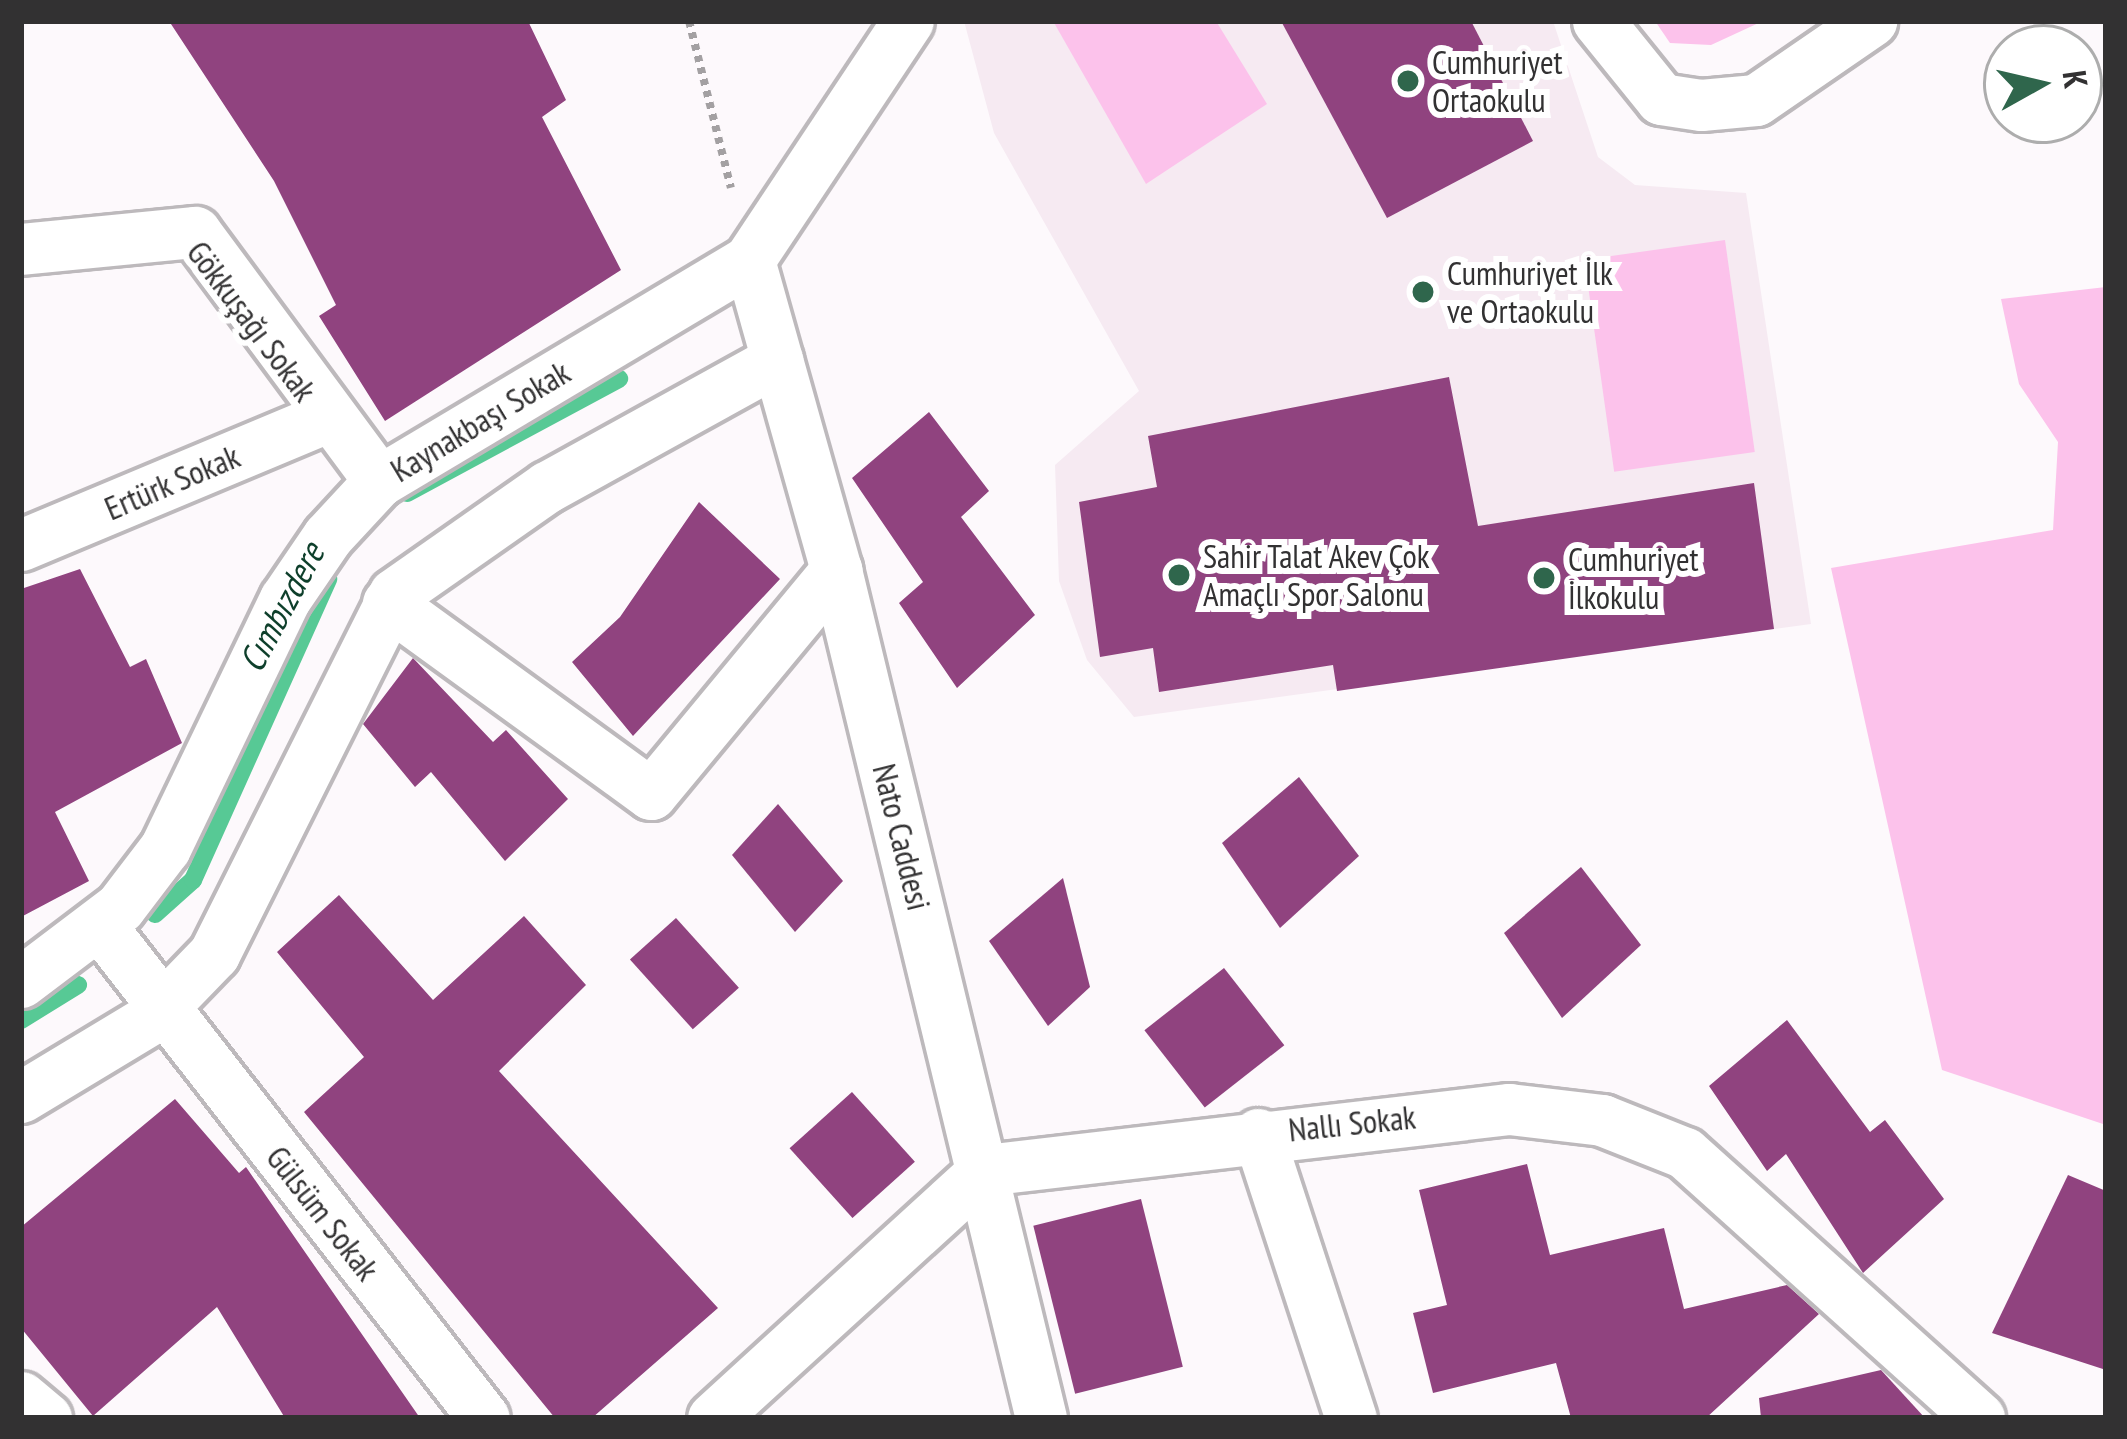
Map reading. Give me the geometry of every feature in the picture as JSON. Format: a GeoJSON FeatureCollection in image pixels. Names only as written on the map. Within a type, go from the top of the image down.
{"type":"FeatureCollection","features":[{"type":"Feature","properties":{"kind":"street"},"geometry":{"type":"LineString","coordinates":[[749,260],[908,21]]}},
{"type":"Feature","properties":{"kind":"street"},"geometry":{"type":"LineString","coordinates":[[1598,21],[1661,99],[1700,105],[1756,100],[1871,21]]}},
{"type":"Feature","properties":{"kind":"street","name":"Gökkuşağı Sokak"},"geometry":{"type":"LineString","coordinates":[[21,249],[195,232],[324,418],[380,481]]}},
{"type":"Feature","properties":{"kind":"street","name":"Nato Caddesi"},"geometry":{"type":"LineString","coordinates":[[749,260],[836,570],[985,1170],[1041,1418]]}},
{"type":"Feature","properties":{"kind":"street","name":"Kaynakbaşı Sokak"},"geometry":{"type":"LineString","coordinates":[[21,982],[99,924],[202,786],[285,598],[380,481],[749,260]]}},
{"type":"Feature","properties":{"kind":"street"},"geometry":{"type":"LineString","coordinates":[[21,1097],[162,1008],[214,954],[272,858],[388,603],[447,549],[777,360]]}},
{"type":"Feature","properties":{"kind":"street","name":"Ertürk Sokak"},"geometry":{"type":"LineString","coordinates":[[21,545],[324,418]]}},
{"type":"Feature","properties":{"kind":"street"},"geometry":{"type":"LineString","coordinates":[[388,603],[651,794],[836,570]]}},
{"type":"Feature","properties":{"kind":"street","name":"Gülsüm Sokak"},"geometry":{"type":"LineString","coordinates":[[99,924],[484,1418]]}},
{"type":"Feature","properties":{"kind":"street","name":"Nallı Sokak"},"geometry":{"type":"LineString","coordinates":[[985,1170],[1258,1134],[1510,1109],[1650,1134],[1741,1196],[1979,1418]]}},
{"type":"Feature","properties":{"kind":"street"},"geometry":{"type":"LineString","coordinates":[[1258,1134],[1351,1418]]}},
{"type":"Feature","properties":{"kind":"street"},"geometry":{"type":"LineString","coordinates":[[713,1418],[985,1170]]}},
{"type":"Feature","properties":{"kind":"street"},"geometry":{"type":"LineString","coordinates":[[21,1396],[46,1418]]}},
{"type":"Feature","properties":{"kind":"path"},"geometry":{"type":"LineString","coordinates":[[689,21],[749,260]]}},
{"type":"Feature","properties":{"kind":"shaded area","name":"Cumhuriyet İlk ve Ortaokulu"},"geometry":{"type":"Polygon","coordinates":[[[964,21],[1553,21],[1598,157],[1635,185],[1746,193],[1811,624],[1134,717],[1087,660],[1059,581],[1055,465],[1139,391],[994,133],[964,21]]]}},
{"type":"Feature","properties":{"kind":"shaded area"},"geometry":{"type":"Polygon","coordinates":[[[1053,21],[1216,21],[1267,104],[1146,184],[1053,21]]]}},
{"type":"Feature","properties":{"kind":"shaded area"},"geometry":{"type":"Polygon","coordinates":[[[1655,21],[1763,21],[1711,45],[1670,43],[1655,21]]]}},
{"type":"Feature","properties":{"kind":"shaded area"},"geometry":{"type":"Polygon","coordinates":[[[1725,240],[1755,452],[1614,472],[1584,260],[1725,240]]]}},
{"type":"Feature","properties":{"kind":"shaded area"},"geometry":{"type":"Polygon","coordinates":[[[2106,287],[2106,1125],[1942,1070],[1831,568],[2053,530],[2058,442],[2019,384],[2001,299],[2106,287]]]}},
{"type":"Feature","properties":{"kind":"building"},"geometry":{"type":"Polygon","coordinates":[[[169,21],[528,21],[566,100],[542,117],[621,270],[385,421],[319,316],[336,305],[274,181],[169,21]]]}},
{"type":"Feature","properties":{"kind":"building","name":"Cumhuriyet Ortaokulu"},"geometry":{"type":"Polygon","coordinates":[[[1281,21],[1471,21],[1533,141],[1387,218],[1281,21]]]}},
{"type":"Feature","properties":{"kind":"building","name":"Cumhuriyet İlkokulu"},"geometry":{"type":"Polygon","coordinates":[[[1449,377],[1478,526],[1754,483],[1774,629],[1337,691],[1333,665],[1159,692],[1153,648],[1100,657],[1079,502],[1157,487],[1148,436],[1449,377]]]}},
{"type":"Feature","properties":{"kind":"building"},"geometry":{"type":"Polygon","coordinates":[[[929,412],[989,491],[961,517],[1035,615],[957,688],[899,603],[923,582],[852,478],[929,412]]]}},
{"type":"Feature","properties":{"kind":"building"},"geometry":{"type":"Polygon","coordinates":[[[699,502],[780,579],[633,736],[572,662],[620,617],[699,502]]]}},
{"type":"Feature","properties":{"kind":"building"},"geometry":{"type":"Polygon","coordinates":[[[80,569],[130,667],[146,659],[182,743],[55,812],[89,881],[21,917],[21,589],[80,569]]]}},
{"type":"Feature","properties":{"kind":"building"},"geometry":{"type":"Polygon","coordinates":[[[413,658],[493,742],[506,730],[568,799],[505,861],[431,772],[415,787],[363,724],[413,658]]]}},
{"type":"Feature","properties":{"kind":"building"},"geometry":{"type":"Polygon","coordinates":[[[1299,777],[1359,856],[1280,928],[1222,843],[1299,777]]]}},
{"type":"Feature","properties":{"kind":"building"},"geometry":{"type":"Polygon","coordinates":[[[778,804],[843,881],[795,932],[732,855],[778,804]]]}},
{"type":"Feature","properties":{"kind":"building"},"geometry":{"type":"Polygon","coordinates":[[[1581,867],[1641,945],[1562,1018],[1504,933],[1581,867]]]}},
{"type":"Feature","properties":{"kind":"building"},"geometry":{"type":"Polygon","coordinates":[[[1063,878],[1090,987],[1048,1026],[989,941],[1063,878]]]}},
{"type":"Feature","properties":{"kind":"building"},"geometry":{"type":"Polygon","coordinates":[[[339,895],[433,1000],[524,916],[586,985],[499,1071],[718,1308],[592,1418],[555,1418],[304,1112],[364,1057],[277,952],[339,895]]]}},
{"type":"Feature","properties":{"kind":"building"},"geometry":{"type":"Polygon","coordinates":[[[676,918],[739,988],[693,1029],[630,959],[676,918]]]}},
{"type":"Feature","properties":{"kind":"building"},"geometry":{"type":"Polygon","coordinates":[[[1224,968],[1284,1045],[1205,1107],[1144,1030],[1224,968]]]}},
{"type":"Feature","properties":{"kind":"building"},"geometry":{"type":"Polygon","coordinates":[[[1787,1020],[1870,1132],[1885,1120],[1944,1199],[1863,1273],[1786,1154],[1767,1171],[1709,1086],[1787,1020]]]}},
{"type":"Feature","properties":{"kind":"building"},"geometry":{"type":"Polygon","coordinates":[[[852,1092],[915,1162],[852,1218],[790,1148],[852,1092]]]}},
{"type":"Feature","properties":{"kind":"building"},"geometry":{"type":"Polygon","coordinates":[[[175,1099],[239,1173],[246,1167],[420,1418],[285,1418],[217,1307],[93,1416],[21,1328],[21,1227],[175,1099]]]}},
{"type":"Feature","properties":{"kind":"building"},"geometry":{"type":"Polygon","coordinates":[[[1527,1164],[1550,1255],[1664,1228],[1684,1309],[1787,1285],[1819,1314],[1706,1418],[1571,1418],[1556,1363],[1433,1393],[1413,1313],[1447,1305],[1419,1190],[1527,1164]]]}},
{"type":"Feature","properties":{"kind":"building"},"geometry":{"type":"Polygon","coordinates":[[[2068,1175],[2106,1191],[2106,1370],[1992,1333],[2068,1175]]]}},
{"type":"Feature","properties":{"kind":"building"},"geometry":{"type":"Polygon","coordinates":[[[1141,1199],[1183,1367],[1075,1394],[1033,1226],[1141,1199]]]}},
{"type":"Feature","properties":{"kind":"building"},"geometry":{"type":"Polygon","coordinates":[[[1881,1370],[1925,1418],[1761,1418],[1759,1398],[1881,1370]]]}},
{"type":"Feature","properties":{"kind":"waterway","name":"Cımbızdere"},"geometry":{"type":"LineString","coordinates":[[407,493],[619,379]]}},
{"type":"Feature","properties":{"kind":"waterway","name":"Cımbızdere"},"geometry":{"type":"LineString","coordinates":[[155,914],[193,880],[328,579]]}},
{"type":"Feature","properties":{"kind":"waterway","name":"Cımbızdere"},"geometry":{"type":"LineString","coordinates":[[21,1020],[78,985]]}},
{"type":"Feature","properties":{"kind":"place","name":"Cumhuriyet Ortaokulu"},"geometry":{"type":"Point","coordinates":[1408,81]}},
{"type":"Feature","properties":{"kind":"place","name":"Cumhuriyet İlk ve Ortaokulu"},"geometry":{"type":"Point","coordinates":[1423,292]}},
{"type":"Feature","properties":{"kind":"place","name":"Sahir Talat Akev Çok Amaçlı Spor Salonu"},"geometry":{"type":"Point","coordinates":[1179,575]}},
{"type":"Feature","properties":{"kind":"place","name":"Cumhuriyet İlkokulu"},"geometry":{"type":"Point","coordinates":[1544,578]}}]}
